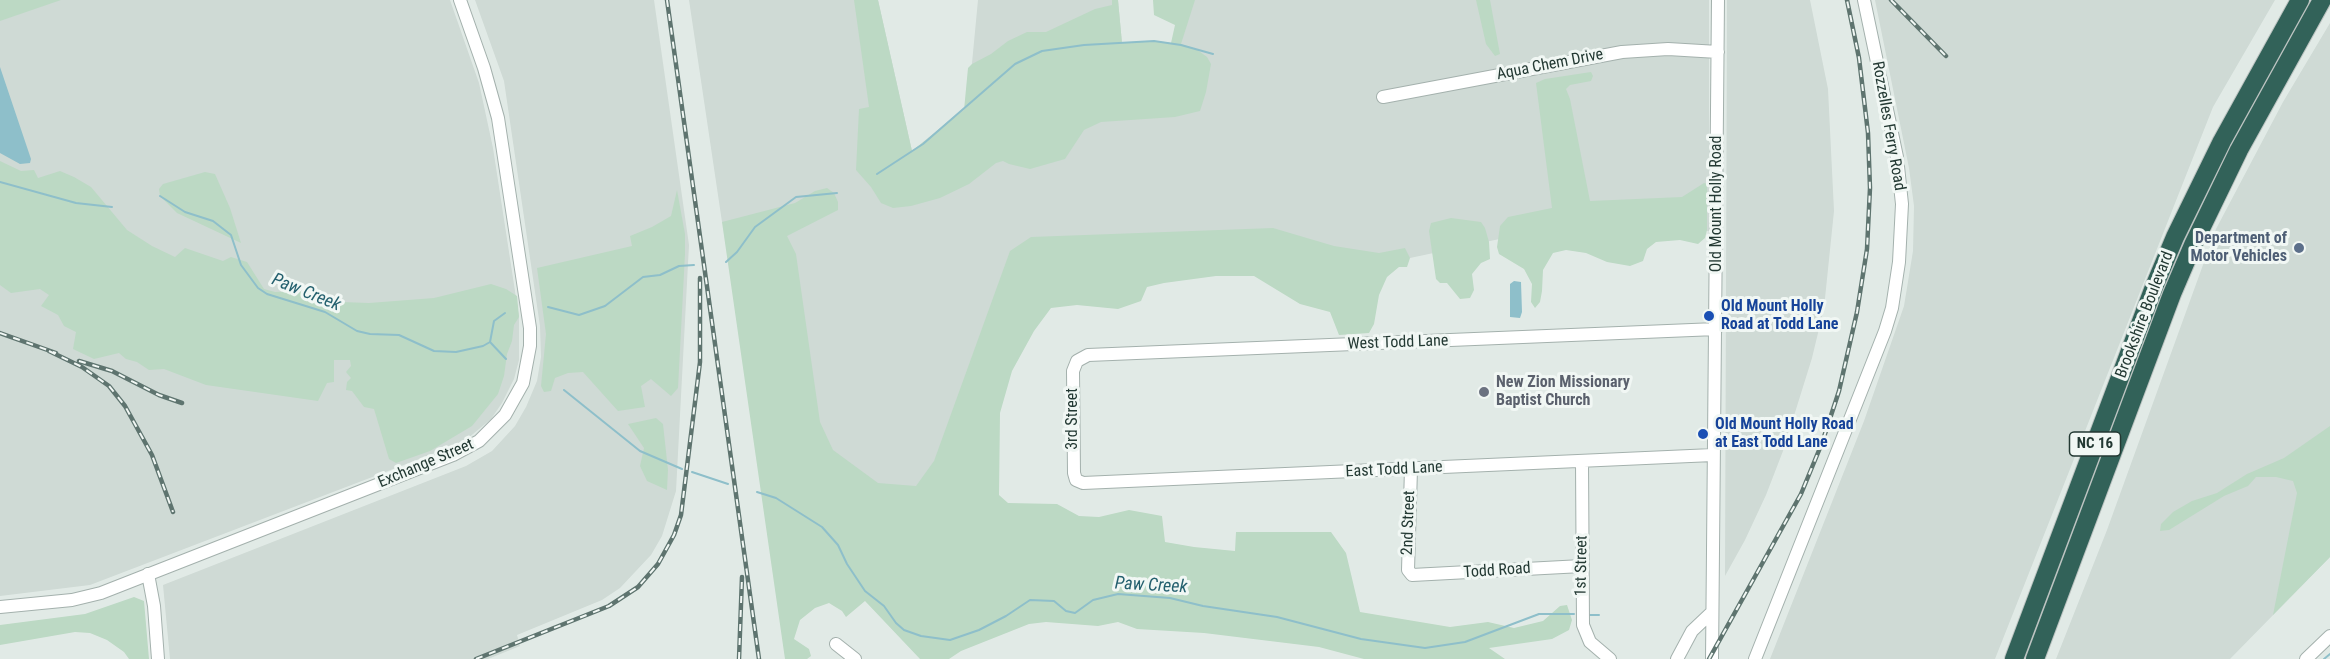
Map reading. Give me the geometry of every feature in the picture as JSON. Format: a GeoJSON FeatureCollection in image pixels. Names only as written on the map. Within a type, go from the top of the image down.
{"type":"FeatureCollection","features":[{"type":"Feature","properties":{"kind":"highway","name":"Brookshire Boulevard"},"geometry":{"type":"LineString","coordinates":[[2013,659],[2175,237],[2222,141],[2300,0]]}},
{"type":"Feature","properties":{"kind":"highway","name":"Brookshire Boulevard"},"geometry":{"type":"LineString","coordinates":[[2036,659],[2172,294],[2193,245],[2239,150],[2322,0]]}},
{"type":"Feature","properties":{"kind":"street","name":"Exchange Street"},"geometry":{"type":"LineString","coordinates":[[0,607],[92,596],[467,449],[493,428],[515,399],[523,383],[527,365],[530,346],[528,318],[498,118],[484,68],[460,0]]}},
{"type":"Feature","properties":{"kind":"street","name":"Old Mount Holly Road"},"geometry":{"type":"LineString","coordinates":[[1712,659],[1718,0]]}},
{"type":"Feature","properties":{"kind":"street","name":"Rozzelles Ferry Road"},"geometry":{"type":"LineString","coordinates":[[1755,659],[1885,331],[1899,262],[1902,204],[1896,157],[1864,0]]}},
{"type":"Feature","properties":{"kind":"street","name":"Aqua Chem Drive"},"geometry":{"type":"LineString","coordinates":[[1383,97],[1622,52],[1668,49],[1718,52]]}},
{"type":"Feature","properties":{"kind":"street","name":"West Todd Lane"},"geometry":{"type":"LineString","coordinates":[[1079,359],[1088,355],[1716,329]]}},
{"type":"Feature","properties":{"kind":"street","name":"3rd Street"},"geometry":{"type":"LineString","coordinates":[[1076,480],[1074,473],[1073,370],[1079,359]]}},
{"type":"Feature","properties":{"kind":"street","name":"East Todd Lane"},"geometry":{"type":"LineString","coordinates":[[1076,480],[1083,483],[1108,483],[1713,455]]}},
{"type":"Feature","properties":{"kind":"street","name":"1st Street"},"geometry":{"type":"LineString","coordinates":[[1582,462],[1583,625],[1590,642],[1610,659]]}},
{"type":"Feature","properties":{"kind":"street","name":"2nd Street"},"geometry":{"type":"LineString","coordinates":[[1411,469],[1408,570],[1412,575]]}},
{"type":"Feature","properties":{"kind":"street","name":"Todd Road"},"geometry":{"type":"LineString","coordinates":[[1412,575],[1582,566]]}},
{"type":"Feature","properties":{"kind":"street"},"geometry":{"type":"LineString","coordinates":[[148,574],[154,606],[158,659]]}},
{"type":"Feature","properties":{"kind":"street"},"geometry":{"type":"LineString","coordinates":[[1677,659],[1692,631],[1711,613]]}},
{"type":"Feature","properties":{"kind":"street"},"geometry":{"type":"LineString","coordinates":[[2306,659],[2330,636]]}},
{"type":"Feature","properties":{"kind":"street"},"geometry":{"type":"LineString","coordinates":[[836,644],[855,659]]}},
{"type":"Feature","properties":{"kind":"shaded area"},"geometry":{"type":"Polygon","coordinates":[[[25,0],[450,0],[479,83],[493,148],[519,317],[519,360],[514,379],[491,419],[467,439],[435,453],[90,585],[0,596],[0,10],[25,0]]]}},
{"type":"Feature","properties":{"kind":"shaded area"},"geometry":{"type":"Polygon","coordinates":[[[475,0],[654,0],[689,245],[676,491],[662,536],[651,555],[620,588],[602,600],[517,635],[520,646],[488,659],[170,659],[163,585],[466,466],[492,451],[515,426],[526,407],[537,381],[541,357],[540,326],[504,81],[475,0]]]}},
{"type":"Feature","properties":{"kind":"shaded area"},"geometry":{"type":"Polygon","coordinates":[[[689,0],[878,0],[912,151],[968,105],[978,0],[1118,0],[1122,43],[1154,41],[1174,44],[1185,0],[1709,0],[1709,231],[1556,227],[1297,282],[1275,244],[1032,265],[944,545],[848,515],[733,242],[722,222],[689,0]]]}},
{"type":"Feature","properties":{"kind":"shaded area"},"geometry":{"type":"Polygon","coordinates":[[[1727,0],[1810,0],[1828,89],[1834,211],[1824,308],[1812,358],[1783,451],[1766,495],[1725,576],[1727,0]]]}},
{"type":"Feature","properties":{"kind":"shaded area"},"geometry":{"type":"Polygon","coordinates":[[[1875,0],[2275,0],[2213,107],[1995,659],[1770,659],[1864,421],[1904,306],[1913,251],[1914,206],[1909,168],[1875,0]]]}},
{"type":"Feature","properties":{"kind":"shaded area"},"geometry":{"type":"Polygon","coordinates":[[[2330,23],[2330,557],[2230,659],[2056,659],[2107,530],[2216,229],[2283,102],[2330,23]]]}},
{"type":"Feature","properties":{"kind":"green space"},"geometry":{"type":"Polygon","coordinates":[[[0,0],[61,0],[0,21],[0,0]]]}},
{"type":"Feature","properties":{"kind":"green space"},"geometry":{"type":"Polygon","coordinates":[[[854,0],[878,0],[912,151],[964,110],[968,68],[972,64],[1027,32],[1046,32],[1095,9],[1112,5],[1112,0],[1118,0],[1122,43],[1154,41],[1171,43],[1175,25],[1154,15],[1153,0],[1195,0],[1181,44],[1196,49],[1207,57],[1211,64],[1206,92],[1200,111],[1175,117],[1101,122],[1084,130],[1065,159],[1030,169],[1003,161],[996,163],[969,184],[940,198],[893,208],[881,203],[856,170],[859,109],[869,107],[854,0]]]}},
{"type":"Feature","properties":{"kind":"green space"},"geometry":{"type":"Polygon","coordinates":[[[1476,0],[1490,0],[1500,54],[1495,56],[1486,44],[1476,0]]]}},
{"type":"Feature","properties":{"kind":"green space"},"geometry":{"type":"Polygon","coordinates":[[[1591,72],[1593,76],[1591,81],[1570,85],[1566,89],[1570,99],[1590,201],[1682,197],[1704,183],[1707,184],[1707,230],[1705,238],[1698,244],[1680,240],[1656,242],[1647,249],[1643,261],[1630,266],[1607,262],[1586,253],[1566,250],[1553,253],[1543,270],[1540,302],[1535,308],[1531,302],[1532,284],[1524,269],[1499,254],[1497,247],[1500,226],[1508,217],[1552,208],[1536,83],[1545,79],[1591,72]]]}},
{"type":"Feature","properties":{"kind":"green space"},"geometry":{"type":"Polygon","coordinates":[[[0,161],[21,171],[34,170],[38,178],[60,171],[74,177],[91,187],[127,230],[152,246],[175,257],[185,248],[223,261],[231,257],[247,262],[264,289],[275,292],[299,291],[341,302],[369,303],[434,298],[491,284],[506,289],[517,296],[519,317],[514,325],[498,394],[472,426],[430,451],[396,463],[389,459],[374,409],[364,407],[352,391],[346,390],[347,382],[351,378],[346,372],[351,366],[350,360],[334,360],[334,382],[327,383],[318,401],[206,385],[164,369],[149,370],[119,353],[94,359],[73,349],[76,332],[64,326],[58,315],[41,306],[49,295],[40,289],[11,293],[0,285],[0,161]]]}},
{"type":"Feature","properties":{"kind":"green space"},"geometry":{"type":"Polygon","coordinates":[[[205,172],[215,174],[230,208],[241,243],[177,213],[160,196],[159,189],[163,184],[205,172]]]}},
{"type":"Feature","properties":{"kind":"green space"},"geometry":{"type":"Polygon","coordinates":[[[827,188],[834,193],[838,202],[838,210],[787,236],[796,254],[820,422],[833,450],[878,483],[916,486],[934,461],[1010,251],[1031,237],[1273,228],[1334,246],[1379,253],[1405,248],[1410,258],[1407,267],[1399,267],[1387,277],[1379,295],[1374,324],[1369,333],[1339,335],[1330,312],[1300,304],[1254,276],[1216,276],[1147,287],[1141,301],[1118,309],[1077,305],[1051,308],[1034,331],[1012,371],[1000,413],[999,495],[1008,503],[1057,504],[1079,516],[1099,517],[1129,510],[1162,516],[1165,542],[1194,547],[1235,551],[1236,532],[1331,532],[1346,553],[1360,612],[1450,627],[1488,622],[1514,628],[1543,621],[1560,606],[1567,605],[1572,620],[1569,630],[1552,639],[1489,648],[1505,659],[1364,659],[1319,647],[1204,633],[1137,629],[1118,622],[1098,626],[1046,622],[1029,624],[961,651],[949,659],[920,659],[865,601],[846,617],[842,611],[829,603],[815,608],[800,620],[794,639],[809,649],[811,656],[807,659],[785,659],[722,222],[795,203],[815,191],[827,188]]]}},
{"type":"Feature","properties":{"kind":"green space"},"geometry":{"type":"Polygon","coordinates":[[[677,190],[685,234],[678,388],[671,396],[651,379],[641,386],[645,407],[618,411],[583,372],[568,373],[555,378],[551,391],[544,392],[541,386],[546,334],[537,268],[632,246],[630,236],[671,216],[677,190]]]}},
{"type":"Feature","properties":{"kind":"green space"},"geometry":{"type":"Polygon","coordinates":[[[1451,218],[1481,222],[1489,242],[1490,259],[1481,263],[1472,274],[1474,290],[1470,298],[1460,299],[1447,283],[1440,283],[1436,279],[1429,231],[1431,223],[1451,218]]]}},
{"type":"Feature","properties":{"kind":"green space"},"geometry":{"type":"Polygon","coordinates":[[[656,418],[663,424],[668,470],[667,490],[647,481],[640,466],[644,448],[628,424],[656,418]]]}},
{"type":"Feature","properties":{"kind":"green space"},"geometry":{"type":"Polygon","coordinates":[[[2330,426],[2330,557],[2273,615],[2297,493],[2293,481],[2276,477],[2256,477],[2248,486],[2224,496],[2169,530],[2160,531],[2161,524],[2173,512],[2192,501],[2217,493],[2247,474],[2284,458],[2330,426]]]}},
{"type":"Feature","properties":{"kind":"green space"},"geometry":{"type":"Polygon","coordinates":[[[134,597],[144,601],[149,659],[129,659],[124,652],[107,640],[90,633],[75,632],[0,645],[0,625],[85,614],[134,597]]]}},
{"type":"Feature","properties":{"kind":"water"},"geometry":{"type":"Polygon","coordinates":[[[0,67],[31,159],[30,163],[20,164],[0,153],[0,67]]]}},
{"type":"Feature","properties":{"kind":"water"},"geometry":{"type":"Polygon","coordinates":[[[1514,281],[1521,282],[1522,312],[1520,318],[1510,317],[1510,284],[1514,281]]]}},
{"type":"Feature","properties":{"kind":"waterway"},"geometry":{"type":"LineString","coordinates":[[877,174],[923,144],[1015,64],[1042,51],[1084,45],[1154,41],[1181,45],[1213,54]]}},
{"type":"Feature","properties":{"kind":"waterway","name":"Paw Creek"},"geometry":{"type":"LineString","coordinates":[[0,182],[76,203],[112,207]]}},
{"type":"Feature","properties":{"kind":"waterway"},"geometry":{"type":"LineString","coordinates":[[726,262],[737,252],[755,227],[796,197],[837,193]]}},
{"type":"Feature","properties":{"kind":"waterway","name":"Paw Creek"},"geometry":{"type":"LineString","coordinates":[[160,196],[185,212],[213,221],[231,235],[241,265],[258,288],[267,294],[325,312],[357,331],[399,335],[434,351],[456,352],[483,346],[490,342]]}},
{"type":"Feature","properties":{"kind":"waterway"},"geometry":{"type":"LineString","coordinates":[[548,307],[579,315],[605,306],[643,277],[660,275],[679,266],[694,265]]}},
{"type":"Feature","properties":{"kind":"waterway"},"geometry":{"type":"LineString","coordinates":[[490,342],[494,321],[505,313]]}},
{"type":"Feature","properties":{"kind":"waterway","name":"Paw Creek"},"geometry":{"type":"LineString","coordinates":[[490,342],[506,359]]}},
{"type":"Feature","properties":{"kind":"waterway","name":"Paw Creek"},"geometry":{"type":"LineString","coordinates":[[564,390],[640,451],[682,469]]}},
{"type":"Feature","properties":{"kind":"waterway","name":"Paw Creek"},"geometry":{"type":"LineString","coordinates":[[692,472],[728,484]]}},
{"type":"Feature","properties":{"kind":"waterway","name":"Paw Creek"},"geometry":{"type":"LineString","coordinates":[[757,492],[776,498],[822,527],[838,545],[847,564],[865,591],[884,606],[904,630],[921,636],[950,640],[979,630],[1030,600],[1054,601],[1066,611],[1075,613],[1093,600],[1118,594],[1170,598],[1203,606],[1277,617],[1361,639],[1425,648],[1465,642],[1539,614],[1574,614]]}},
{"type":"Feature","properties":{"kind":"waterway","name":"Paw Creek"},"geometry":{"type":"LineString","coordinates":[[1588,615],[1599,615]]}},
{"type":"Feature","properties":{"kind":"waterway"},"geometry":{"type":"LineString","coordinates":[[2324,659],[2330,654]]}},
{"type":"Feature","properties":{"kind":"railway"},"geometry":{"type":"LineString","coordinates":[[667,0],[759,659]]}},
{"type":"Feature","properties":{"kind":"railway"},"geometry":{"type":"LineString","coordinates":[[1709,659],[1801,494],[1822,443],[1839,391],[1857,312],[1867,249],[1870,188],[1868,133],[1859,58],[1847,0]]}},
{"type":"Feature","properties":{"kind":"railway"},"geometry":{"type":"LineString","coordinates":[[1891,0],[1946,56]]}},
{"type":"Feature","properties":{"kind":"railway"},"geometry":{"type":"LineString","coordinates":[[476,659],[609,606],[638,587],[658,564],[674,535],[681,515],[700,362],[700,278]]}},
{"type":"Feature","properties":{"kind":"railway"},"geometry":{"type":"LineString","coordinates":[[0,333],[56,353]]}},
{"type":"Feature","properties":{"kind":"railway"},"geometry":{"type":"LineString","coordinates":[[49,351],[82,367],[109,386],[125,406],[152,455],[173,512]]}},
{"type":"Feature","properties":{"kind":"railway"},"geometry":{"type":"LineString","coordinates":[[79,361],[112,371],[159,395],[182,403]]}},
{"type":"Feature","properties":{"kind":"railway"},"geometry":{"type":"LineString","coordinates":[[739,659],[742,577]]}},
{"type":"Feature","properties":{"kind":"place","name":"Department of Motor Vehicles"},"geometry":{"type":"Point","coordinates":[2299,248]}},
{"type":"Feature","properties":{"kind":"place","name":"Old Mount Holly Road at Todd Lane"},"geometry":{"type":"Point","coordinates":[1709,316]}},
{"type":"Feature","properties":{"kind":"place","name":"New Zion Missionary Baptist Church"},"geometry":{"type":"Point","coordinates":[1484,392]}},
{"type":"Feature","properties":{"kind":"place","name":"Old Mount Holly Road at East Todd Lane"},"geometry":{"type":"Point","coordinates":[1703,434]}}]}
